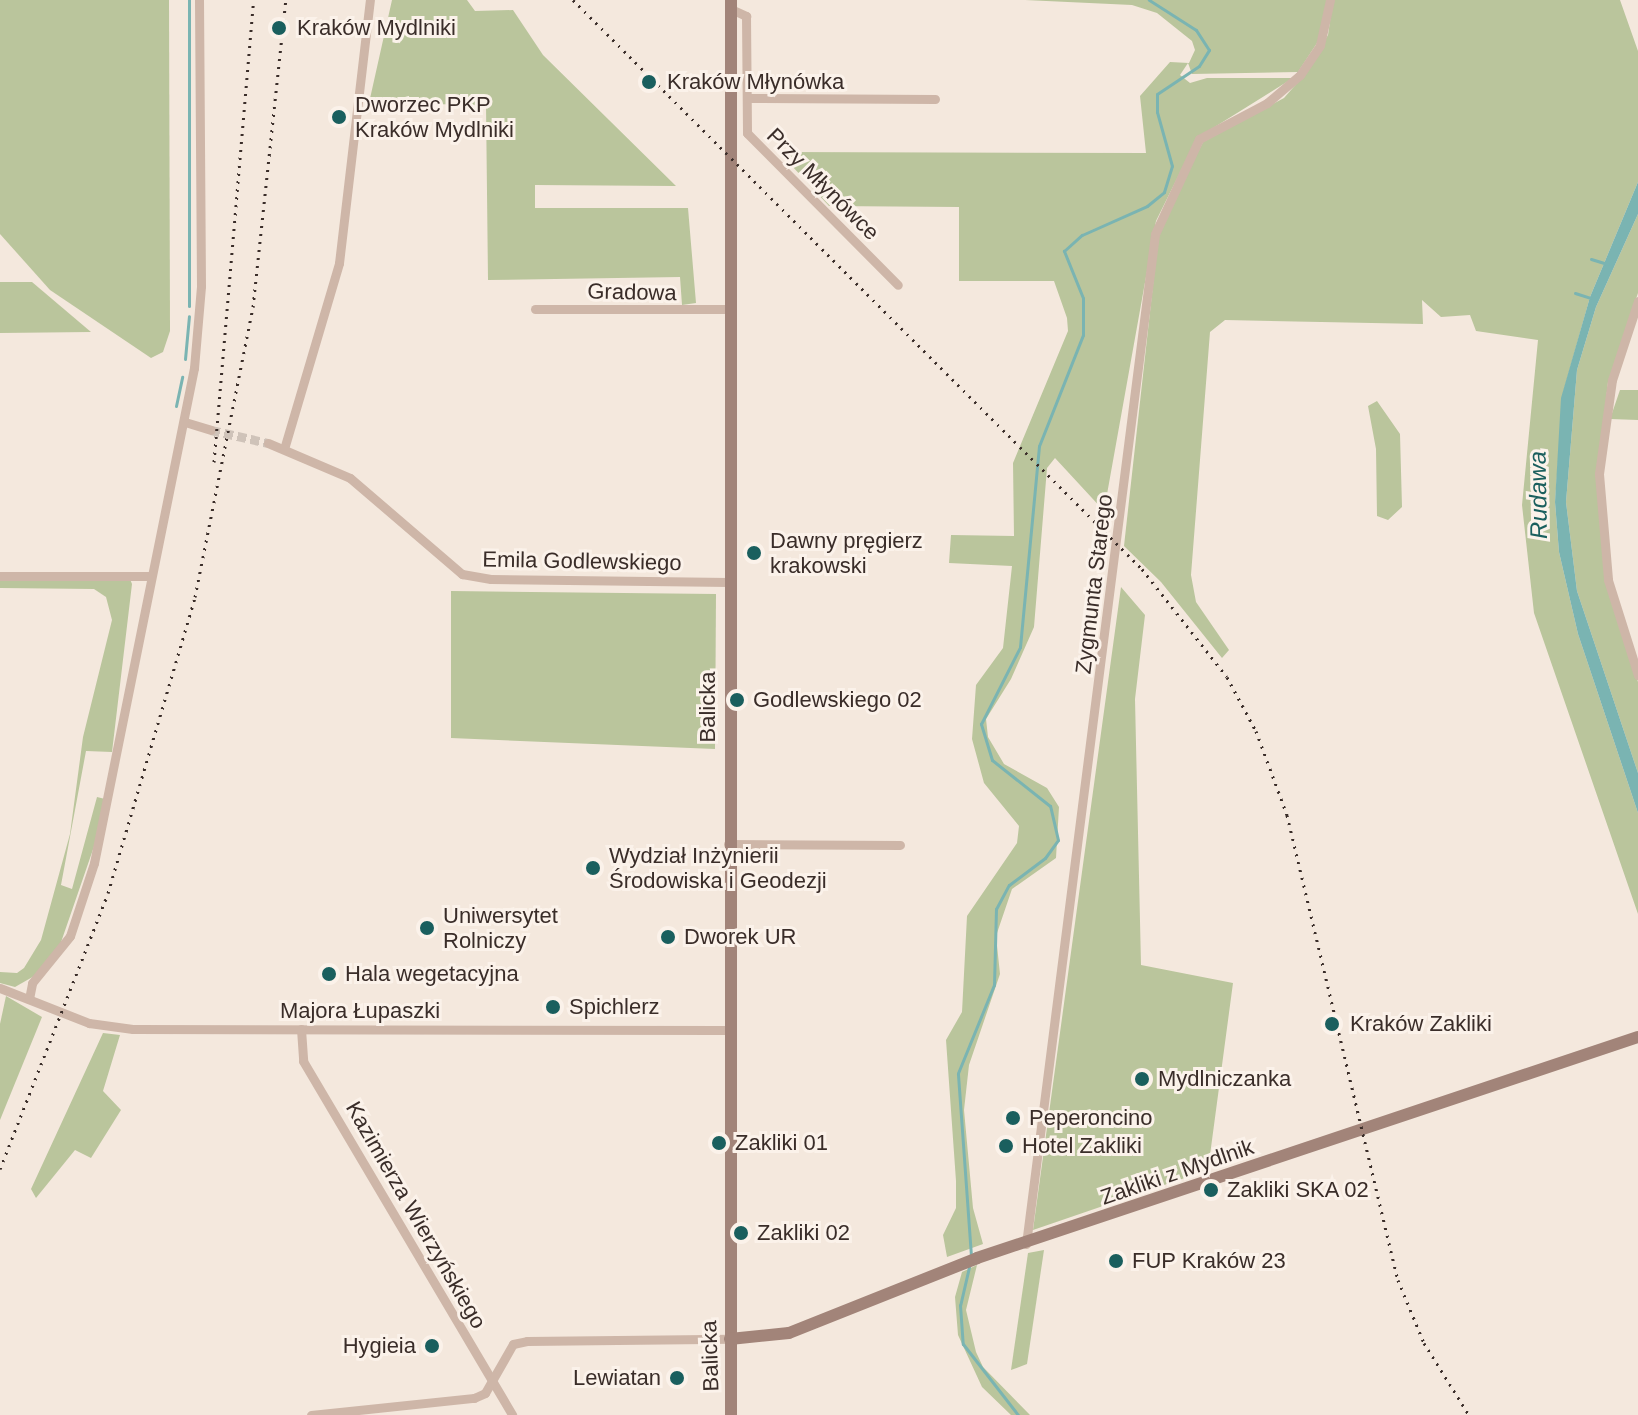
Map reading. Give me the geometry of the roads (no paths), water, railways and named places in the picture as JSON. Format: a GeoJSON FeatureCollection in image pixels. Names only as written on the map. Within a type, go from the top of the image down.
{"type":"FeatureCollection","features":[{"type":"Feature","properties":{"kind":"street"},"geometry":{"type":"LineString","coordinates":[[29,999],[32,983],[70,936],[94,863],[185,422],[201,286],[199,0]]}},
{"type":"Feature","properties":{"kind":"street"},"geometry":{"type":"LineString","coordinates":[[284,449],[339,263],[370,0]]}},
{"type":"Feature","properties":{"kind":"street","name":"Zygmunta Starego"},"geometry":{"type":"LineString","coordinates":[[1026,1244],[1155,234],[1192,148],[1213,130],[1267,103],[1300,75],[1320,45],[1330,0]]}},
{"type":"Feature","properties":{"kind":"street","name":"Przy Młynówce"},"geometry":{"type":"LineString","coordinates":[[731,5],[746,16],[747,133],[755,145],[898,285]]}},
{"type":"Feature","properties":{"kind":"street","name":"Balicka"},"geometry":{"type":"LineString","coordinates":[[731,5],[728,844],[731,1415]]}},
{"type":"Feature","properties":{"kind":"street","name":"Przy Młynówce"},"geometry":{"type":"LineString","coordinates":[[747,98],[935,99]]}},
{"type":"Feature","properties":{"kind":"street"},"geometry":{"type":"LineString","coordinates":[[1638,301],[1615,364],[1599,474],[1608,580],[1638,675]]}},
{"type":"Feature","properties":{"kind":"street","name":"Gradowa"},"geometry":{"type":"LineString","coordinates":[[535,309],[730,309]]}},
{"type":"Feature","properties":{"kind":"street"},"geometry":{"type":"LineString","coordinates":[[185,422],[211,430]]}},
{"type":"Feature","properties":{"kind":"street","name":"Emila Godlewskiego"},"geometry":{"type":"LineString","coordinates":[[268,443],[350,478],[462,574],[491,579],[729,582]]}},
{"type":"Feature","properties":{"kind":"street"},"geometry":{"type":"LineString","coordinates":[[0,576],[151,576]]}},
{"type":"Feature","properties":{"kind":"street"},"geometry":{"type":"LineString","coordinates":[[728,844],[900,845]]}},
{"type":"Feature","properties":{"kind":"street","name":"Majora Łupaszki"},"geometry":{"type":"LineString","coordinates":[[0,988],[89,1023],[133,1029],[728,1030]]}},
{"type":"Feature","properties":{"kind":"street","name":"Kazimierza Wierzyńskiego"},"geometry":{"type":"LineString","coordinates":[[301,1029],[303,1061],[512,1415]]}},
{"type":"Feature","properties":{"kind":"street","name":"Zakliki z Mydlnik"},"geometry":{"type":"LineString","coordinates":[[730,1339],[789,1333],[972,1260],[1638,1037]]}},
{"type":"Feature","properties":{"kind":"street"},"geometry":{"type":"LineString","coordinates":[[311,1415],[431,1410],[474,1398],[492,1384],[507,1351],[527,1341],[730,1339]]}},
{"type":"Feature","properties":{"kind":"water"},"geometry":{"type":"Polygon","coordinates":[[[1638,182],[1638,214],[1596,307],[1577,370],[1566,502],[1577,591],[1638,773],[1638,813],[1578,634],[1559,552],[1555,502],[1561,398],[1590,297],[1638,182]]]}},
{"type":"Feature","properties":{"kind":"waterway"},"geometry":{"type":"LineString","coordinates":[[189,0],[189,306]]}},
{"type":"Feature","properties":{"kind":"waterway"},"geometry":{"type":"LineString","coordinates":[[971,1256],[958,1073],[994,985],[996,909],[1009,885],[1045,858],[1058,840],[1050,806],[992,760],[981,724],[1020,647],[1039,446],[1083,335],[1083,298],[1064,251],[1082,235],[1147,206],[1164,192],[1172,166],[1157,112],[1157,94],[1199,66],[1209,50],[1196,30],[1149,0]]}},
{"type":"Feature","properties":{"kind":"waterway"},"geometry":{"type":"LineString","coordinates":[[1591,259],[1607,264]]}},
{"type":"Feature","properties":{"kind":"waterway"},"geometry":{"type":"LineString","coordinates":[[1575,293],[1590,298]]}},
{"type":"Feature","properties":{"kind":"waterway"},"geometry":{"type":"LineString","coordinates":[[185,359],[189,316]]}},
{"type":"Feature","properties":{"kind":"waterway"},"geometry":{"type":"LineString","coordinates":[[176,406],[182,377]]}},
{"type":"Feature","properties":{"kind":"waterway"},"geometry":{"type":"LineString","coordinates":[[969,1267],[960,1305],[963,1344],[1018,1415]]}},
{"type":"Feature","properties":{"kind":"tunnel"},"geometry":{"type":"LineString","coordinates":[[211,430],[268,443]]}},
{"type":"Feature","properties":{"kind":"railway"},"geometry":{"type":"LineString","coordinates":[[214,462],[254,0]]}},
{"type":"Feature","properties":{"kind":"railway"},"geometry":{"type":"LineString","coordinates":[[0,1169],[108,893],[195,597],[253,307],[286,0]]}},
{"type":"Feature","properties":{"kind":"railway"},"geometry":{"type":"LineString","coordinates":[[573,0],[1142,569],[1227,677],[1256,731],[1287,815],[1398,1280],[1424,1343],[1469,1415]]}},
{"type":"Feature","properties":{"kind":"place","name":"Kraków Mydlniki"},"geometry":{"type":"Point","coordinates":[279,28]}},
{"type":"Feature","properties":{"kind":"place","name":"Kraków Młynówka"},"geometry":{"type":"Point","coordinates":[649,82]}},
{"type":"Feature","properties":{"kind":"place","name":"Dworzec PKP Kraków Mydlniki"},"geometry":{"type":"Point","coordinates":[339,117]}},
{"type":"Feature","properties":{"kind":"place","name":"Dawny pręgierz krakowski"},"geometry":{"type":"Point","coordinates":[754,553]}},
{"type":"Feature","properties":{"kind":"place","name":"Godlewskiego 02"},"geometry":{"type":"Point","coordinates":[737,700]}},
{"type":"Feature","properties":{"kind":"place","name":"Wydział Inżynierii Środowiska i Geodezji"},"geometry":{"type":"Point","coordinates":[593,868]}},
{"type":"Feature","properties":{"kind":"place","name":"Uniwersytet Rolniczy"},"geometry":{"type":"Point","coordinates":[427,928]}},
{"type":"Feature","properties":{"kind":"place","name":"Dworek UR"},"geometry":{"type":"Point","coordinates":[668,937]}},
{"type":"Feature","properties":{"kind":"place","name":"Hala wegetacyjna"},"geometry":{"type":"Point","coordinates":[329,974]}},
{"type":"Feature","properties":{"kind":"place","name":"Spichlerz"},"geometry":{"type":"Point","coordinates":[553,1007]}},
{"type":"Feature","properties":{"kind":"place","name":"Kraków Zakliki"},"geometry":{"type":"Point","coordinates":[1332,1024]}},
{"type":"Feature","properties":{"kind":"place","name":"Mydlniczanka"},"geometry":{"type":"Point","coordinates":[1142,1079]}},
{"type":"Feature","properties":{"kind":"place","name":"Peperoncino"},"geometry":{"type":"Point","coordinates":[1013,1118]}},
{"type":"Feature","properties":{"kind":"place","name":"Zakliki 01"},"geometry":{"type":"Point","coordinates":[719,1143]}},
{"type":"Feature","properties":{"kind":"place","name":"Hotel Zakliki"},"geometry":{"type":"Point","coordinates":[1006,1146]}},
{"type":"Feature","properties":{"kind":"place","name":"Zakliki SKA 02"},"geometry":{"type":"Point","coordinates":[1211,1190]}},
{"type":"Feature","properties":{"kind":"place","name":"Zakliki 02"},"geometry":{"type":"Point","coordinates":[741,1233]}},
{"type":"Feature","properties":{"kind":"place","name":"FUP Kraków 23"},"geometry":{"type":"Point","coordinates":[1116,1261]}},
{"type":"Feature","properties":{"kind":"place","name":"Hygieia"},"geometry":{"type":"Point","coordinates":[432,1346]}},
{"type":"Feature","properties":{"kind":"place","name":"Lewiatan"},"geometry":{"type":"Point","coordinates":[677,1378]}},
{"type":"Feature","properties":{"kind":"water label","name":"Rudawa"},"geometry":{"type":"Point","coordinates":[1538,495]}}]}
